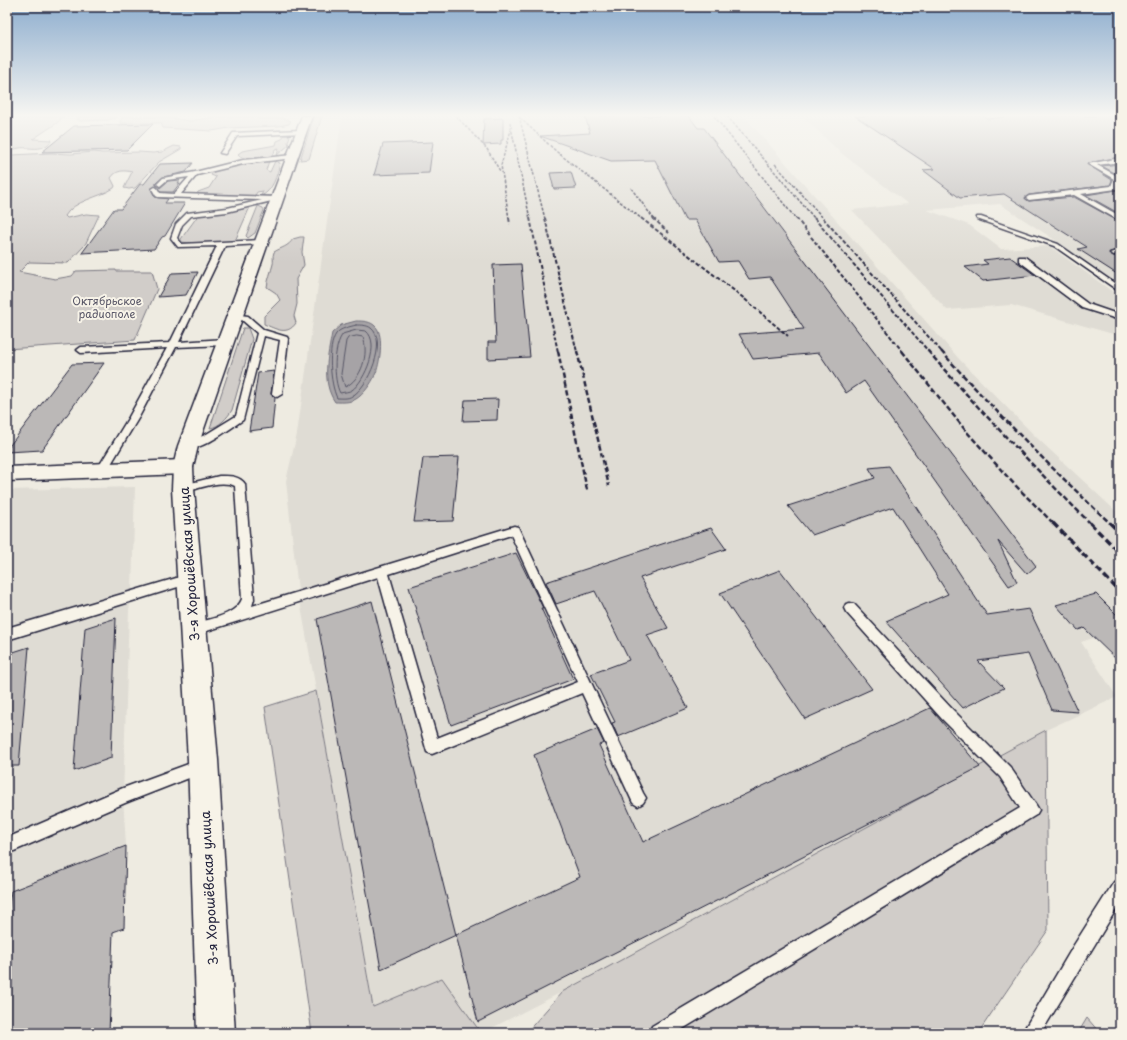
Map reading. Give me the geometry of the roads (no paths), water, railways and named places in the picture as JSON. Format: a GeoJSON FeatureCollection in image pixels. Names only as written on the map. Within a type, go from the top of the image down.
{"type":"FeatureCollection","features":[{"type":"Feature","properties":{"kind":"street","name":"3-я Хорошёвская улица"},"geometry":{"type":"LineString","coordinates":[[216,1033],[203,766],[190,579],[185,467],[225,342],[289,165]]}},
{"type":"Feature","properties":{"kind":"street"},"geometry":{"type":"LineString","coordinates":[[7,474],[185,467]]}},
{"type":"Feature","properties":{"kind":"lane"},"geometry":{"type":"LineString","coordinates":[[160,184],[165,179],[195,174],[233,165]]}},
{"type":"Feature","properties":{"kind":"lane"},"geometry":{"type":"LineString","coordinates":[[1030,198],[1114,188],[1117,178],[1092,165]]}},
{"type":"Feature","properties":{"kind":"lane"},"geometry":{"type":"LineString","coordinates":[[176,196],[195,174]]}},
{"type":"Feature","properties":{"kind":"lane"},"geometry":{"type":"LineString","coordinates":[[155,190],[158,195],[277,199]]}},
{"type":"Feature","properties":{"kind":"lane"},"geometry":{"type":"LineString","coordinates":[[1074,192],[1120,219]]}},
{"type":"Feature","properties":{"kind":"lane"},"geometry":{"type":"LineString","coordinates":[[262,242],[180,246],[174,238],[174,234],[185,217],[189,214],[227,210],[277,199]]}},
{"type":"Feature","properties":{"kind":"lane"},"geometry":{"type":"LineString","coordinates":[[979,218],[1056,245],[1120,290]]}},
{"type":"Feature","properties":{"kind":"lane"},"geometry":{"type":"LineString","coordinates":[[101,471],[134,417],[173,345],[222,244]]}},
{"type":"Feature","properties":{"kind":"lane"},"geometry":{"type":"LineString","coordinates":[[1022,259],[1085,306],[1120,318]]}},
{"type":"Feature","properties":{"kind":"lane"},"geometry":{"type":"LineString","coordinates":[[235,316],[245,318],[261,332],[284,339],[278,394]]}},
{"type":"Feature","properties":{"kind":"lane"},"geometry":{"type":"LineString","coordinates":[[235,616],[244,610],[248,599],[240,484],[232,480],[219,480],[185,467],[202,442],[214,436],[240,418],[261,332]]}},
{"type":"Feature","properties":{"kind":"lane"},"geometry":{"type":"LineString","coordinates":[[81,350],[225,342]]}},
{"type":"Feature","properties":{"kind":"lane"},"geometry":{"type":"LineString","coordinates":[[194,629],[514,530],[638,798]]}},
{"type":"Feature","properties":{"kind":"lane"},"geometry":{"type":"LineString","coordinates":[[382,571],[432,747],[586,685]]}},
{"type":"Feature","properties":{"kind":"lane"},"geometry":{"type":"LineString","coordinates":[[7,634],[190,579]]}},
{"type":"Feature","properties":{"kind":"lane"},"geometry":{"type":"LineString","coordinates":[[659,1033],[1031,810],[1005,772],[947,714],[850,608]]}},
{"type":"Feature","properties":{"kind":"lane"},"geometry":{"type":"LineString","coordinates":[[7,846],[123,796],[203,766]]}},
{"type":"Feature","properties":{"kind":"lane"},"geometry":{"type":"LineString","coordinates":[[1031,1033],[1120,888]]}},
{"type":"Feature","properties":{"kind":"water"},"geometry":{"type":"Polygon","coordinates":[[[356,321],[369,322],[376,327],[378,331],[381,343],[377,370],[372,382],[359,397],[348,402],[335,402],[328,386],[327,377],[332,333],[341,325],[356,321]]]}},
{"type":"Feature","properties":{"kind":"railway"},"geometry":{"type":"LineString","coordinates":[[496,165],[500,171]]}},
{"type":"Feature","properties":{"kind":"railway"},"geometry":{"type":"LineString","coordinates":[[501,165],[509,219]]}},
{"type":"Feature","properties":{"kind":"railway"},"geometry":{"type":"LineString","coordinates":[[519,165],[530,219]]}},
{"type":"Feature","properties":{"kind":"railway"},"geometry":{"type":"LineString","coordinates":[[531,165],[545,219]]}},
{"type":"Feature","properties":{"kind":"railway"},"geometry":{"type":"LineString","coordinates":[[573,165],[642,219]]}},
{"type":"Feature","properties":{"kind":"railway"},"geometry":{"type":"LineString","coordinates":[[753,165],[796,219]]}},
{"type":"Feature","properties":{"kind":"railway"},"geometry":{"type":"LineString","coordinates":[[768,165],[815,219]]}},
{"type":"Feature","properties":{"kind":"railway"},"geometry":{"type":"LineString","coordinates":[[775,165],[824,219]]}},
{"type":"Feature","properties":{"kind":"railway"},"geometry":{"type":"LineString","coordinates":[[631,188],[654,219]]}},
{"type":"Feature","properties":{"kind":"railway"},"geometry":{"type":"LineString","coordinates":[[509,218],[510,224]]}},
{"type":"Feature","properties":{"kind":"railway"},"geometry":{"type":"LineString","coordinates":[[530,218],[558,352]]}},
{"type":"Feature","properties":{"kind":"railway"},"geometry":{"type":"LineString","coordinates":[[545,218],[577,352]]}},
{"type":"Feature","properties":{"kind":"railway"},"geometry":{"type":"LineString","coordinates":[[641,218],[741,296],[788,336]]}},
{"type":"Feature","properties":{"kind":"railway"},"geometry":{"type":"LineString","coordinates":[[796,218],[903,352]]}},
{"type":"Feature","properties":{"kind":"railway"},"geometry":{"type":"LineString","coordinates":[[814,218],[929,352]]}},
{"type":"Feature","properties":{"kind":"railway"},"geometry":{"type":"LineString","coordinates":[[823,218],[942,352]]}},
{"type":"Feature","properties":{"kind":"railway"},"geometry":{"type":"LineString","coordinates":[[654,219],[670,234]]}},
{"type":"Feature","properties":{"kind":"railway"},"geometry":{"type":"LineString","coordinates":[[558,351],[587,490]]}},
{"type":"Feature","properties":{"kind":"railway"},"geometry":{"type":"LineString","coordinates":[[577,351],[609,486]]}},
{"type":"Feature","properties":{"kind":"railway"},"geometry":{"type":"LineString","coordinates":[[902,351],[966,431],[1014,484],[1053,523]]}},
{"type":"Feature","properties":{"kind":"railway"},"geometry":{"type":"LineString","coordinates":[[928,351],[1008,439],[1120,553]]}},
{"type":"Feature","properties":{"kind":"railway"},"geometry":{"type":"LineString","coordinates":[[941,351],[1024,439],[1111,524]]}},
{"type":"Feature","properties":{"kind":"railway"},"geometry":{"type":"LineString","coordinates":[[1053,523],[1120,592]]}},
{"type":"Feature","properties":{"kind":"railway"},"geometry":{"type":"LineString","coordinates":[[1111,524],[1120,533]]}},
{"type":"Feature","properties":{"kind":"park label","name":"Октябрьское радиополе"},"geometry":{"type":"Point","coordinates":[107,307]}}]}
